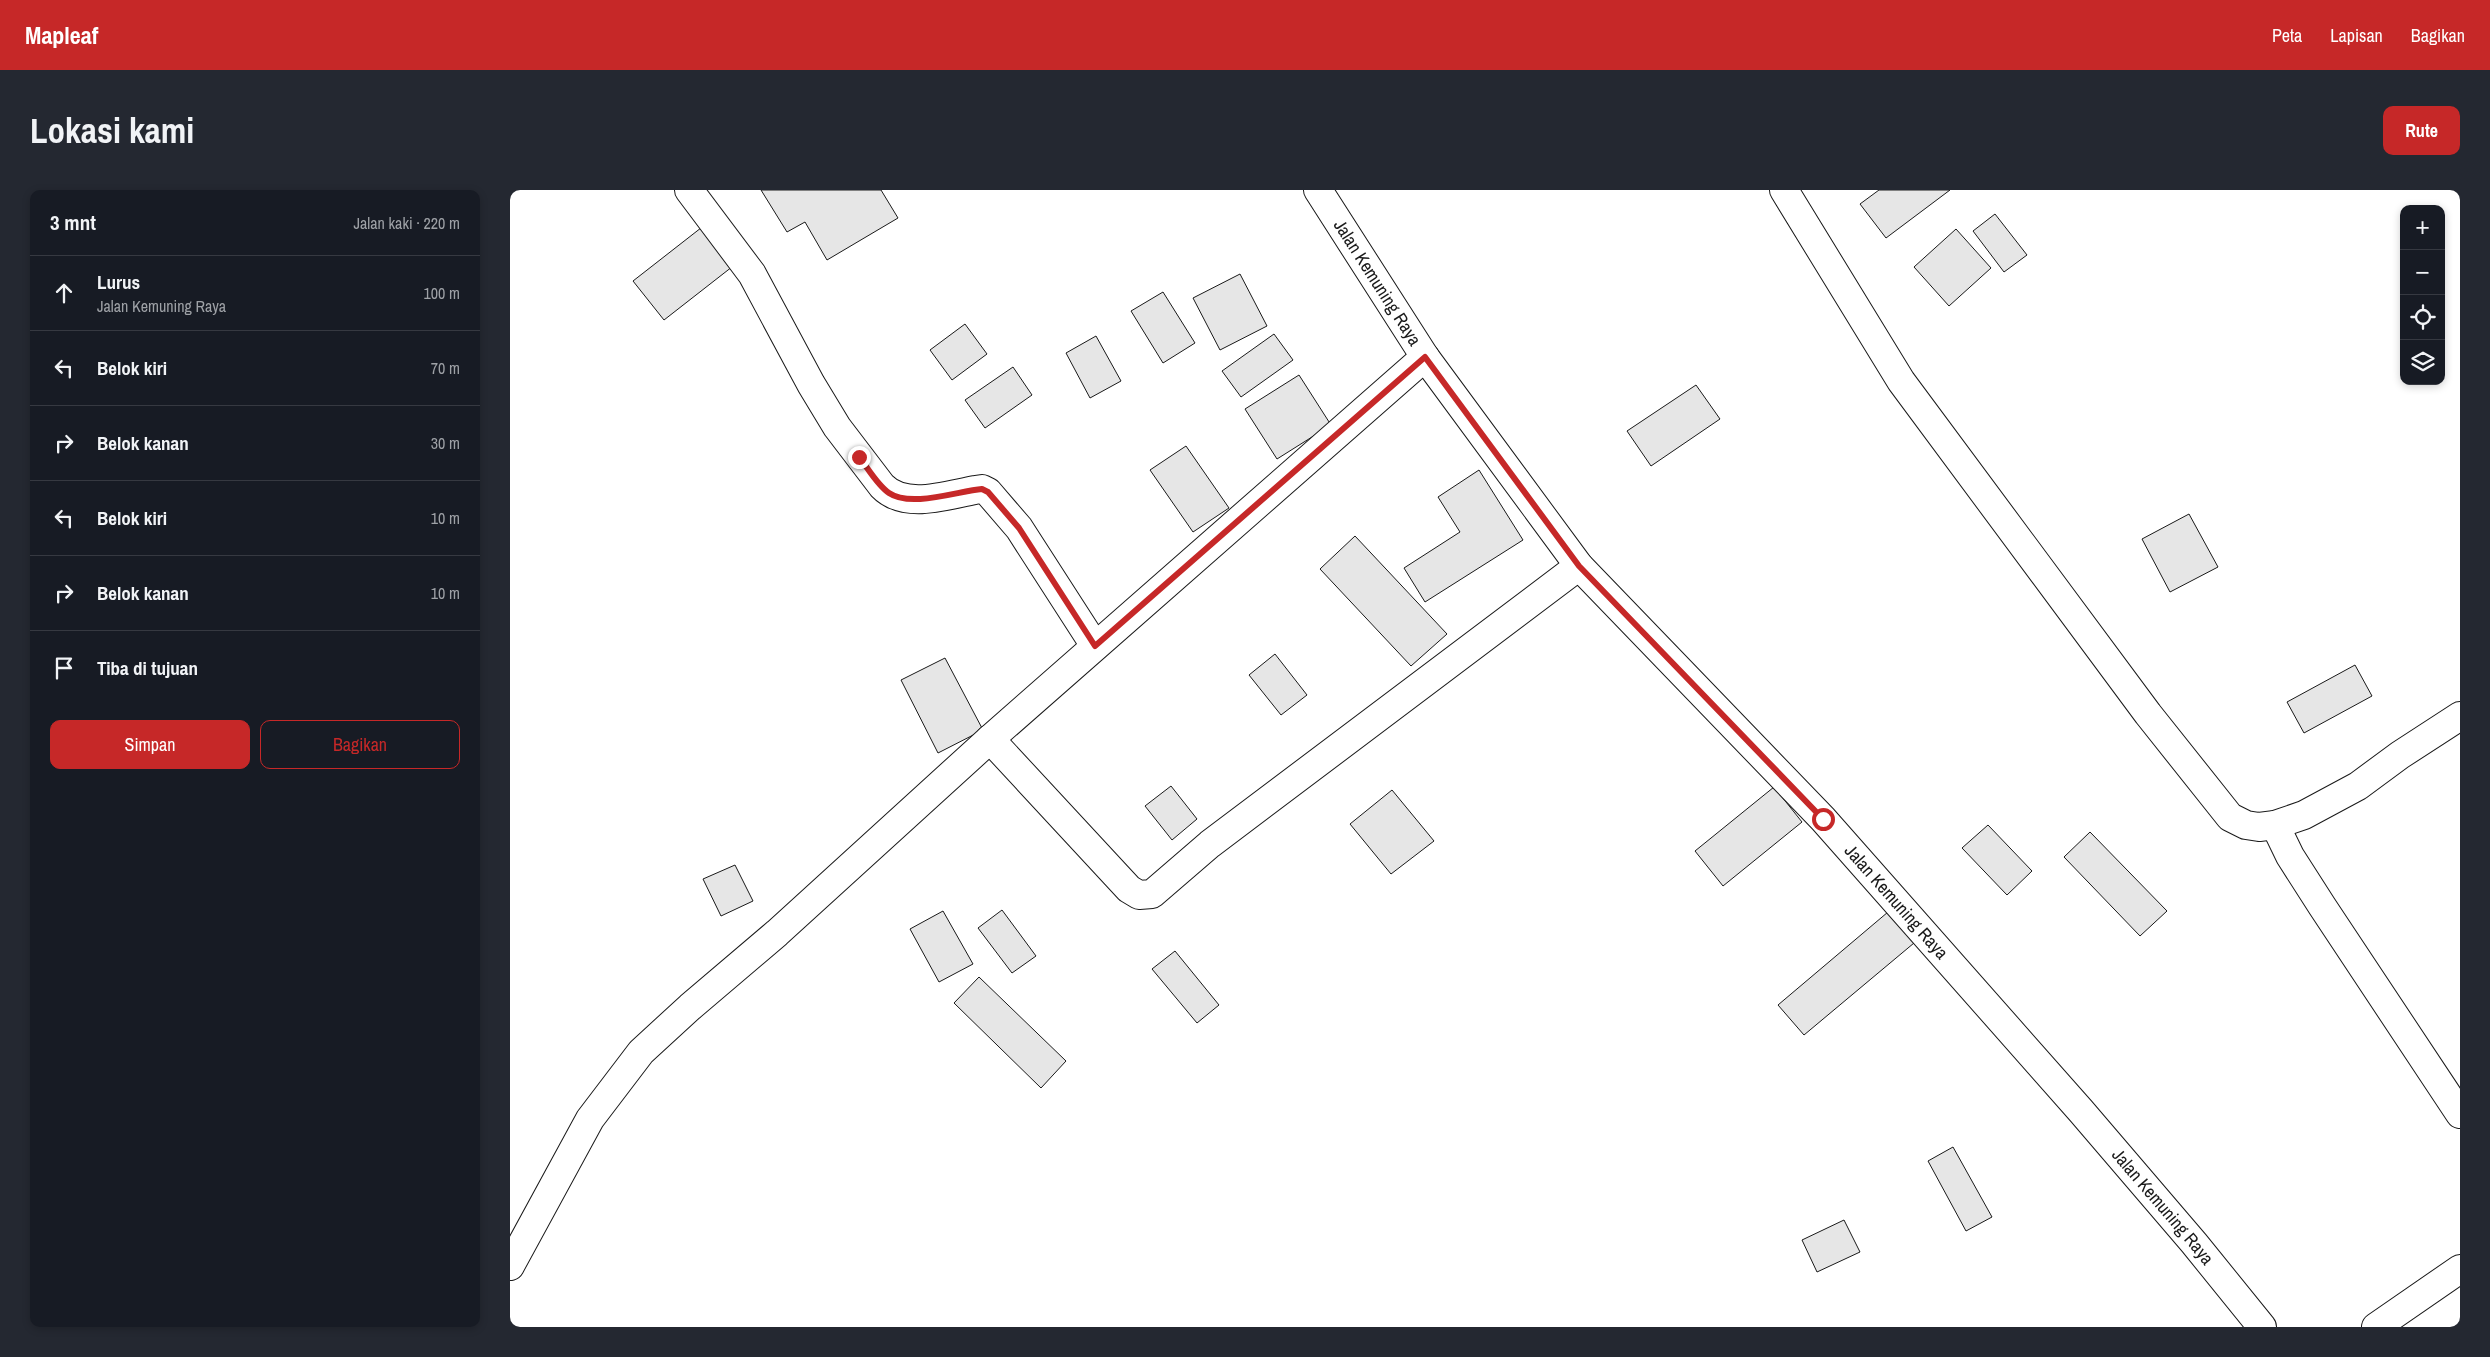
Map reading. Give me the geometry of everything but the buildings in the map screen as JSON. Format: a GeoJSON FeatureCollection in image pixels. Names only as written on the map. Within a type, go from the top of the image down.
{"type":"FeatureCollection","features":[{"type":"Feature","properties":{"kind":"street"},"geometry":{"type":"LineString","coordinates":[[690,190],[752,274],[811,384],[837,427],[882,486],[890,494],[925,499],[975,490],[988,492],[1019,528],[1095,646]]}},
{"type":"Feature","properties":{"kind":"street","name":"Jalan Kemuning Raya"},"geometry":{"type":"LineString","coordinates":[[1318,190],[1425,357],[1579,566],[1823,819],[2087,1118],[2194,1243],[2262,1327]]}},
{"type":"Feature","properties":{"kind":"street"},"geometry":{"type":"LineString","coordinates":[[1784,190],[1901,381],[2148,714],[2230,817],[2246,825],[2259,827],[2275,825],[2328,804],[2358,786],[2400,754],[2460,716]]}},
{"type":"Feature","properties":{"kind":"street"},"geometry":{"type":"LineString","coordinates":[[510,1266],[590,1119],[641,1052],[690,1007],[777,933],[990,739],[1425,357]]}},
{"type":"Feature","properties":{"kind":"street"},"geometry":{"type":"LineString","coordinates":[[990,739],[1130,889],[1139,895],[1152,894],[1210,844],[1579,566]]}},
{"type":"Feature","properties":{"kind":"street"},"geometry":{"type":"LineString","coordinates":[[2275,825],[2290,856],[2322,906],[2460,1114]]}},
{"type":"Feature","properties":{"kind":"street"},"geometry":{"type":"LineString","coordinates":[[2376,1327],[2460,1269]]}},
{"type":"Feature","properties":{"kind":"route"},"geometry":{"type":"LineString","coordinates":[[859,457],[890,494],[925,499],[982,489],[988,492],[1019,528],[1095,646],[1425,357],[1579,566],[1823,819]]}}]}
